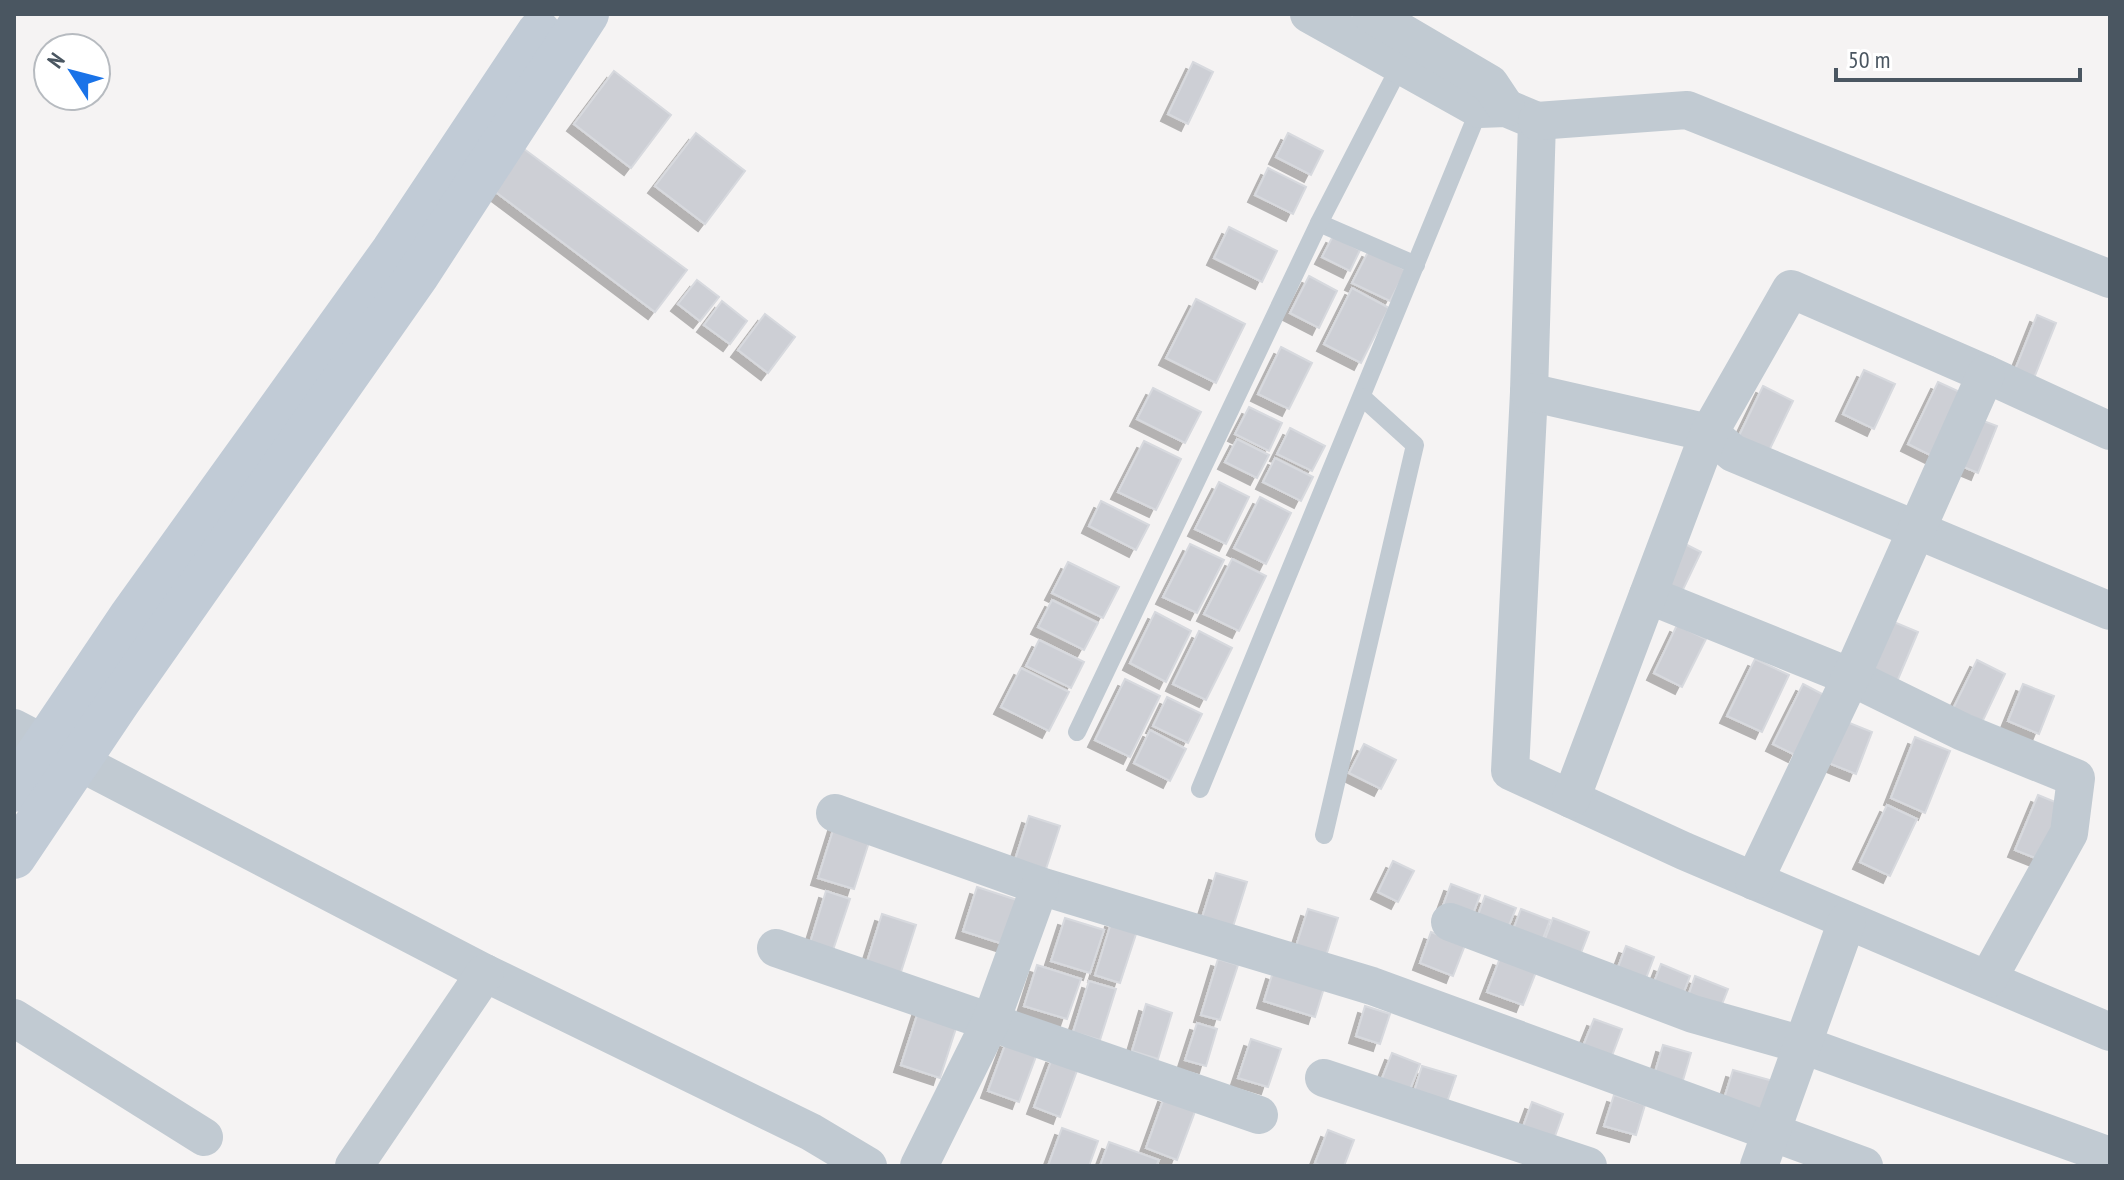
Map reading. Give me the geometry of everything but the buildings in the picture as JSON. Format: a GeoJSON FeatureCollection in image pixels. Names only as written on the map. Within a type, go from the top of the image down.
{"type":"FeatureCollection","features":[{"type":"Feature","properties":{"kind":"street"},"geometry":{"type":"LineString","coordinates":[[14,790],[131,616],[393,251],[552,14]]}},
{"type":"Feature","properties":{"kind":"street"},"geometry":{"type":"LineString","coordinates":[[14,857],[45,744],[418,274],[587,14]]}},
{"type":"Feature","properties":{"kind":"street"},"geometry":{"type":"LineString","coordinates":[[1309,14],[1400,66],[1503,105],[1687,110],[2110,279]]}},
{"type":"Feature","properties":{"kind":"street"},"geometry":{"type":"LineString","coordinates":[[1371,14],[1503,105]]}},
{"type":"Feature","properties":{"kind":"street"},"geometry":{"type":"LineString","coordinates":[[1503,105],[1529,392],[1510,771],[1754,881],[2110,1032]]}},
{"type":"Feature","properties":{"kind":"street"},"geometry":{"type":"LineString","coordinates":[[1571,799],[1709,433],[1791,289],[2110,431]]}},
{"type":"Feature","properties":{"kind":"street"},"geometry":{"type":"LineString","coordinates":[[1754,881],[1851,677],[1986,374]]}},
{"type":"Feature","properties":{"kind":"street"},"geometry":{"type":"LineString","coordinates":[[1529,392],[1709,433],[1733,453],[2110,611]]}},
{"type":"Feature","properties":{"kind":"street"},"geometry":{"type":"LineString","coordinates":[[1648,595],[1851,677],[1963,732],[2076,778],[2069,833],[1988,979]]}},
{"type":"Feature","properties":{"kind":"street"},"geometry":{"type":"LineString","coordinates":[[45,744],[485,973],[811,1132],[868,1166]]}},
{"type":"Feature","properties":{"kind":"street"},"geometry":{"type":"LineString","coordinates":[[835,813],[1040,886],[1372,986],[1765,1149],[1864,1166]]}},
{"type":"Feature","properties":{"kind":"street"},"geometry":{"type":"LineString","coordinates":[[919,1166],[991,1021],[1040,886]]}},
{"type":"Feature","properties":{"kind":"street"},"geometry":{"type":"LineString","coordinates":[[1765,1149],[1847,921]]}},
{"type":"Feature","properties":{"kind":"street"},"geometry":{"type":"LineString","coordinates":[[1450,922],[1693,1014],[1803,1045],[2110,1156]]}},
{"type":"Feature","properties":{"kind":"street"},"geometry":{"type":"LineString","coordinates":[[776,948],[1259,1115]]}},
{"type":"Feature","properties":{"kind":"street"},"geometry":{"type":"LineString","coordinates":[[354,1166],[485,973]]}},
{"type":"Feature","properties":{"kind":"street"},"geometry":{"type":"LineString","coordinates":[[14,1018],[204,1137]]}},
{"type":"Feature","properties":{"kind":"street"},"geometry":{"type":"LineString","coordinates":[[1324,1078],[1588,1166]]}},
{"type":"Feature","properties":{"kind":"lane"},"geometry":{"type":"LineString","coordinates":[[1077,732],[1319,223],[1400,66]]}},
{"type":"Feature","properties":{"kind":"lane"},"geometry":{"type":"LineString","coordinates":[[1200,789],[1416,265],[1503,105]]}},
{"type":"Feature","properties":{"kind":"lane"},"geometry":{"type":"LineString","coordinates":[[1319,223],[1416,265]]}},
{"type":"Feature","properties":{"kind":"lane"},"geometry":{"type":"LineString","coordinates":[[1324,835],[1415,445],[1362,397]]}}]}
